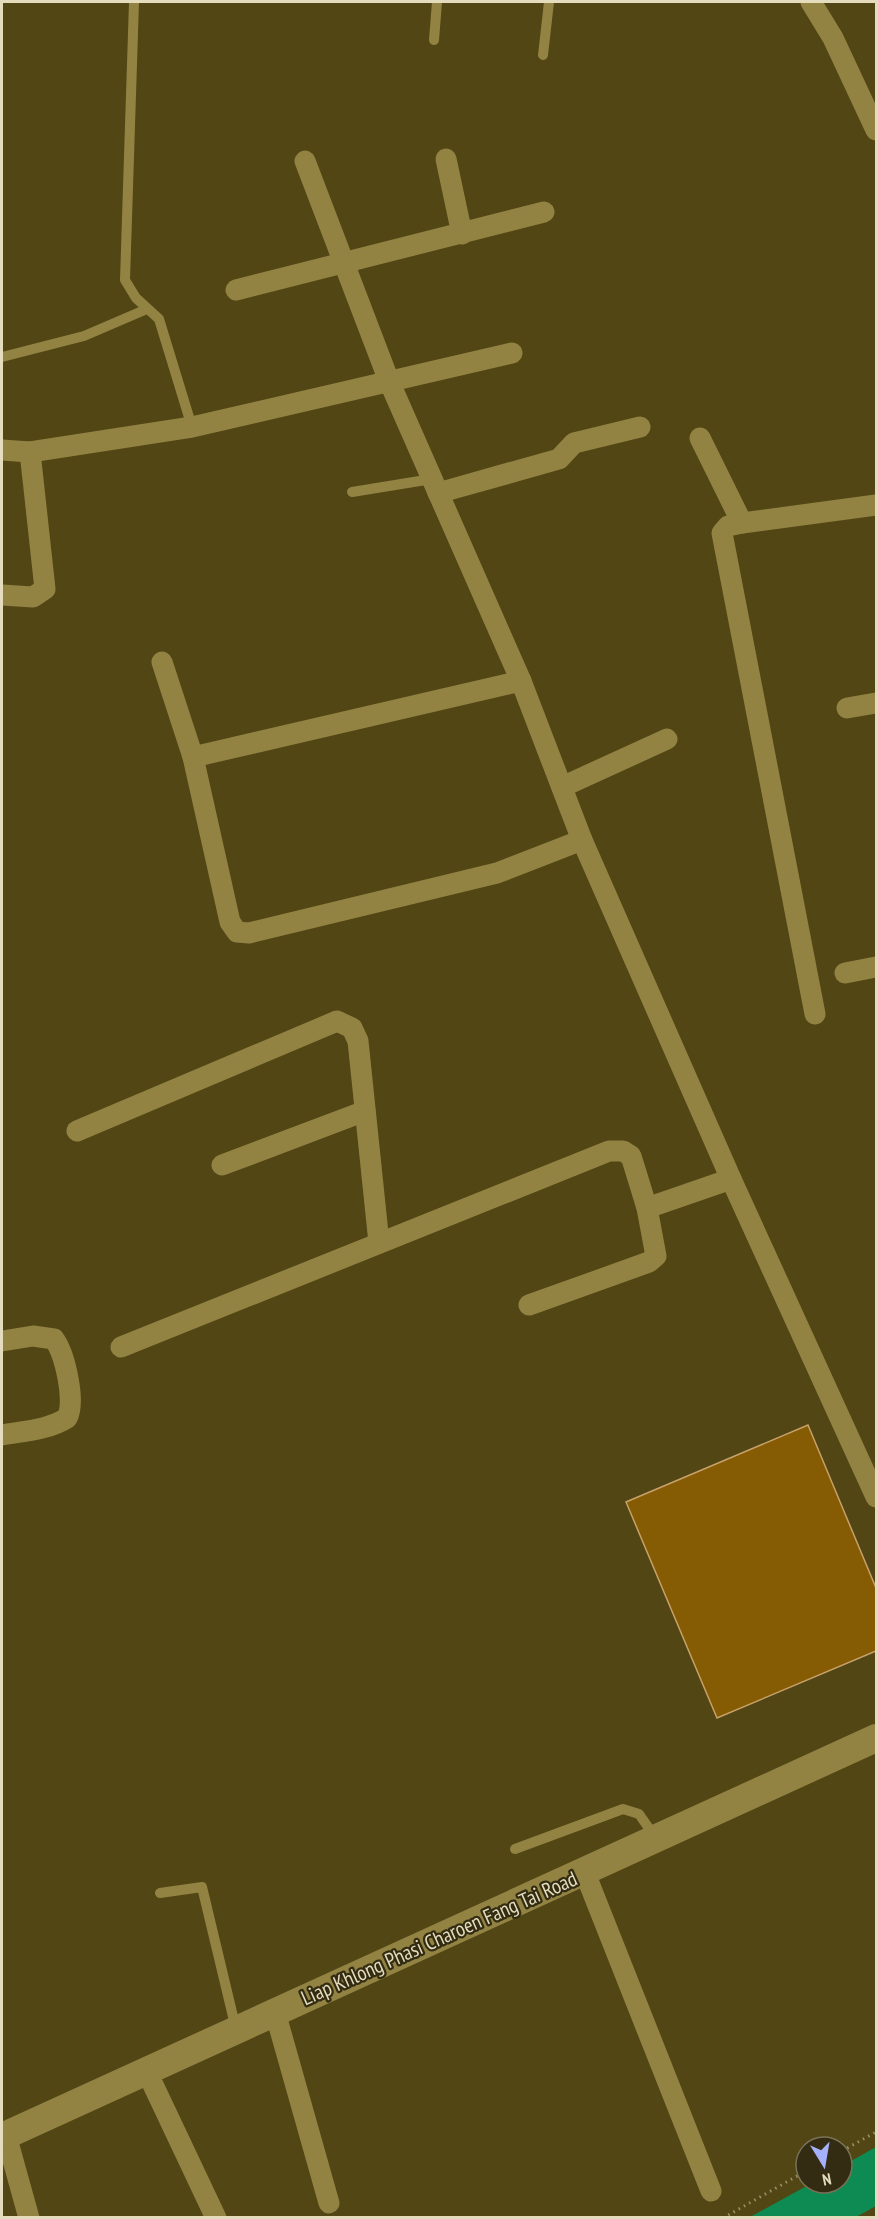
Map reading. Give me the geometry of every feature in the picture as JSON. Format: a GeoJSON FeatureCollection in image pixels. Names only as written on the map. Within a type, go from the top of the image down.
{"type":"FeatureCollection","features":[{"type":"Feature","properties":{"kind":"street"},"geometry":{"type":"LineString","coordinates":[[811,2],[833,38],[876,130]]}},
{"type":"Feature","properties":{"kind":"street"},"geometry":{"type":"LineString","coordinates":[[446,159],[462,234]]}},
{"type":"Feature","properties":{"kind":"street"},"geometry":{"type":"LineString","coordinates":[[305,161],[389,381],[521,681],[582,840],[731,1179],[876,1497]]}},
{"type":"Feature","properties":{"kind":"street"},"geometry":{"type":"LineString","coordinates":[[236,290],[544,212]]}},
{"type":"Feature","properties":{"kind":"street"},"geometry":{"type":"LineString","coordinates":[[2,450],[30,452],[192,428],[512,353]]}},
{"type":"Feature","properties":{"kind":"street"},"geometry":{"type":"LineString","coordinates":[[435,486],[559,459],[574,443],[640,428]]}},
{"type":"Feature","properties":{"kind":"street"},"geometry":{"type":"LineString","coordinates":[[700,438],[742,523]]}},
{"type":"Feature","properties":{"kind":"street"},"geometry":{"type":"LineString","coordinates":[[2,595],[33,597],[45,589],[30,452]]}},
{"type":"Feature","properties":{"kind":"street"},"geometry":{"type":"LineString","coordinates":[[815,1014],[721,541],[722,533],[728,526],[876,505]]}},
{"type":"Feature","properties":{"kind":"street"},"geometry":{"type":"LineString","coordinates":[[162,662],[193,757],[230,922],[237,932],[249,933],[496,873],[582,840]]}},
{"type":"Feature","properties":{"kind":"street"},"geometry":{"type":"LineString","coordinates":[[193,757],[521,681]]}},
{"type":"Feature","properties":{"kind":"street"},"geometry":{"type":"LineString","coordinates":[[847,708],[876,703]]}},
{"type":"Feature","properties":{"kind":"street"},"geometry":{"type":"LineString","coordinates":[[562,787],[667,739]]}},
{"type":"Feature","properties":{"kind":"street"},"geometry":{"type":"LineString","coordinates":[[845,973],[876,967]]}},
{"type":"Feature","properties":{"kind":"street"},"geometry":{"type":"LineString","coordinates":[[77,1131],[337,1021],[352,1028],[358,1041],[379,1243]]}},
{"type":"Feature","properties":{"kind":"street"},"geometry":{"type":"LineString","coordinates":[[222,1165],[365,1111]]}},
{"type":"Feature","properties":{"kind":"street"},"geometry":{"type":"LineString","coordinates":[[121,1347],[609,1151],[623,1151],[631,1156],[647,1208],[656,1256],[649,1262],[529,1305]]}},
{"type":"Feature","properties":{"kind":"street"},"geometry":{"type":"LineString","coordinates":[[647,1208],[731,1179]]}},
{"type":"Feature","properties":{"kind":"street"},"geometry":{"type":"LineString","coordinates":[[2,1341],[33,1336],[54,1339],[60,1347],[72,1401],[67,1418],[60,1422],[45,1428],[2,1435]]}},
{"type":"Feature","properties":{"kind":"street","name":"Liap Khlong Phasi Charoen Fang Tai Road"},"geometry":{"type":"LineString","coordinates":[[4,2136],[585,1873],[876,1738]]}},
{"type":"Feature","properties":{"kind":"street"},"geometry":{"type":"LineString","coordinates":[[585,1873],[711,2191]]}},
{"type":"Feature","properties":{"kind":"street"},"geometry":{"type":"LineString","coordinates":[[275,2012],[329,2203]]}},
{"type":"Feature","properties":{"kind":"street"},"geometry":{"type":"LineString","coordinates":[[147,2072],[216,2217]]}},
{"type":"Feature","properties":{"kind":"street"},"geometry":{"type":"LineString","coordinates":[[4,2136],[29,2217]]}},
{"type":"Feature","properties":{"kind":"lane"},"geometry":{"type":"LineString","coordinates":[[134,2],[125,280],[136,298],[159,319],[192,428]]}},
{"type":"Feature","properties":{"kind":"lane"},"geometry":{"type":"LineString","coordinates":[[434,40],[437,2]]}},
{"type":"Feature","properties":{"kind":"lane"},"geometry":{"type":"LineString","coordinates":[[543,55],[549,2]]}},
{"type":"Feature","properties":{"kind":"lane"},"geometry":{"type":"LineString","coordinates":[[2,357],[84,336],[147,309]]}},
{"type":"Feature","properties":{"kind":"lane"},"geometry":{"type":"LineString","coordinates":[[352,492],[435,486]]}},
{"type":"Feature","properties":{"kind":"lane"},"geometry":{"type":"LineString","coordinates":[[515,1849],[622,1809],[639,1814],[656,1840]]}},
{"type":"Feature","properties":{"kind":"lane"},"geometry":{"type":"LineString","coordinates":[[160,1893],[202,1887],[236,2030]]}},
{"type":"Feature","properties":{"kind":"path"},"geometry":{"type":"LineString","coordinates":[[854,2144],[876,2132]]}},
{"type":"Feature","properties":{"kind":"path"},"geometry":{"type":"LineString","coordinates":[[723,2217],[794,2178]]}},
{"type":"Feature","properties":{"kind":"shaded area"},"geometry":{"type":"Polygon","coordinates":[[[876,2147],[876,2206],[856,2217],[750,2217],[794,2193],[794,2195],[854,2195],[854,2159],[876,2147]]]}},
{"type":"Feature","properties":{"kind":"building"},"geometry":{"type":"Polygon","coordinates":[[[808,1425],[876,1588],[876,1651],[717,1718],[626,1502],[808,1425]]]}}]}
